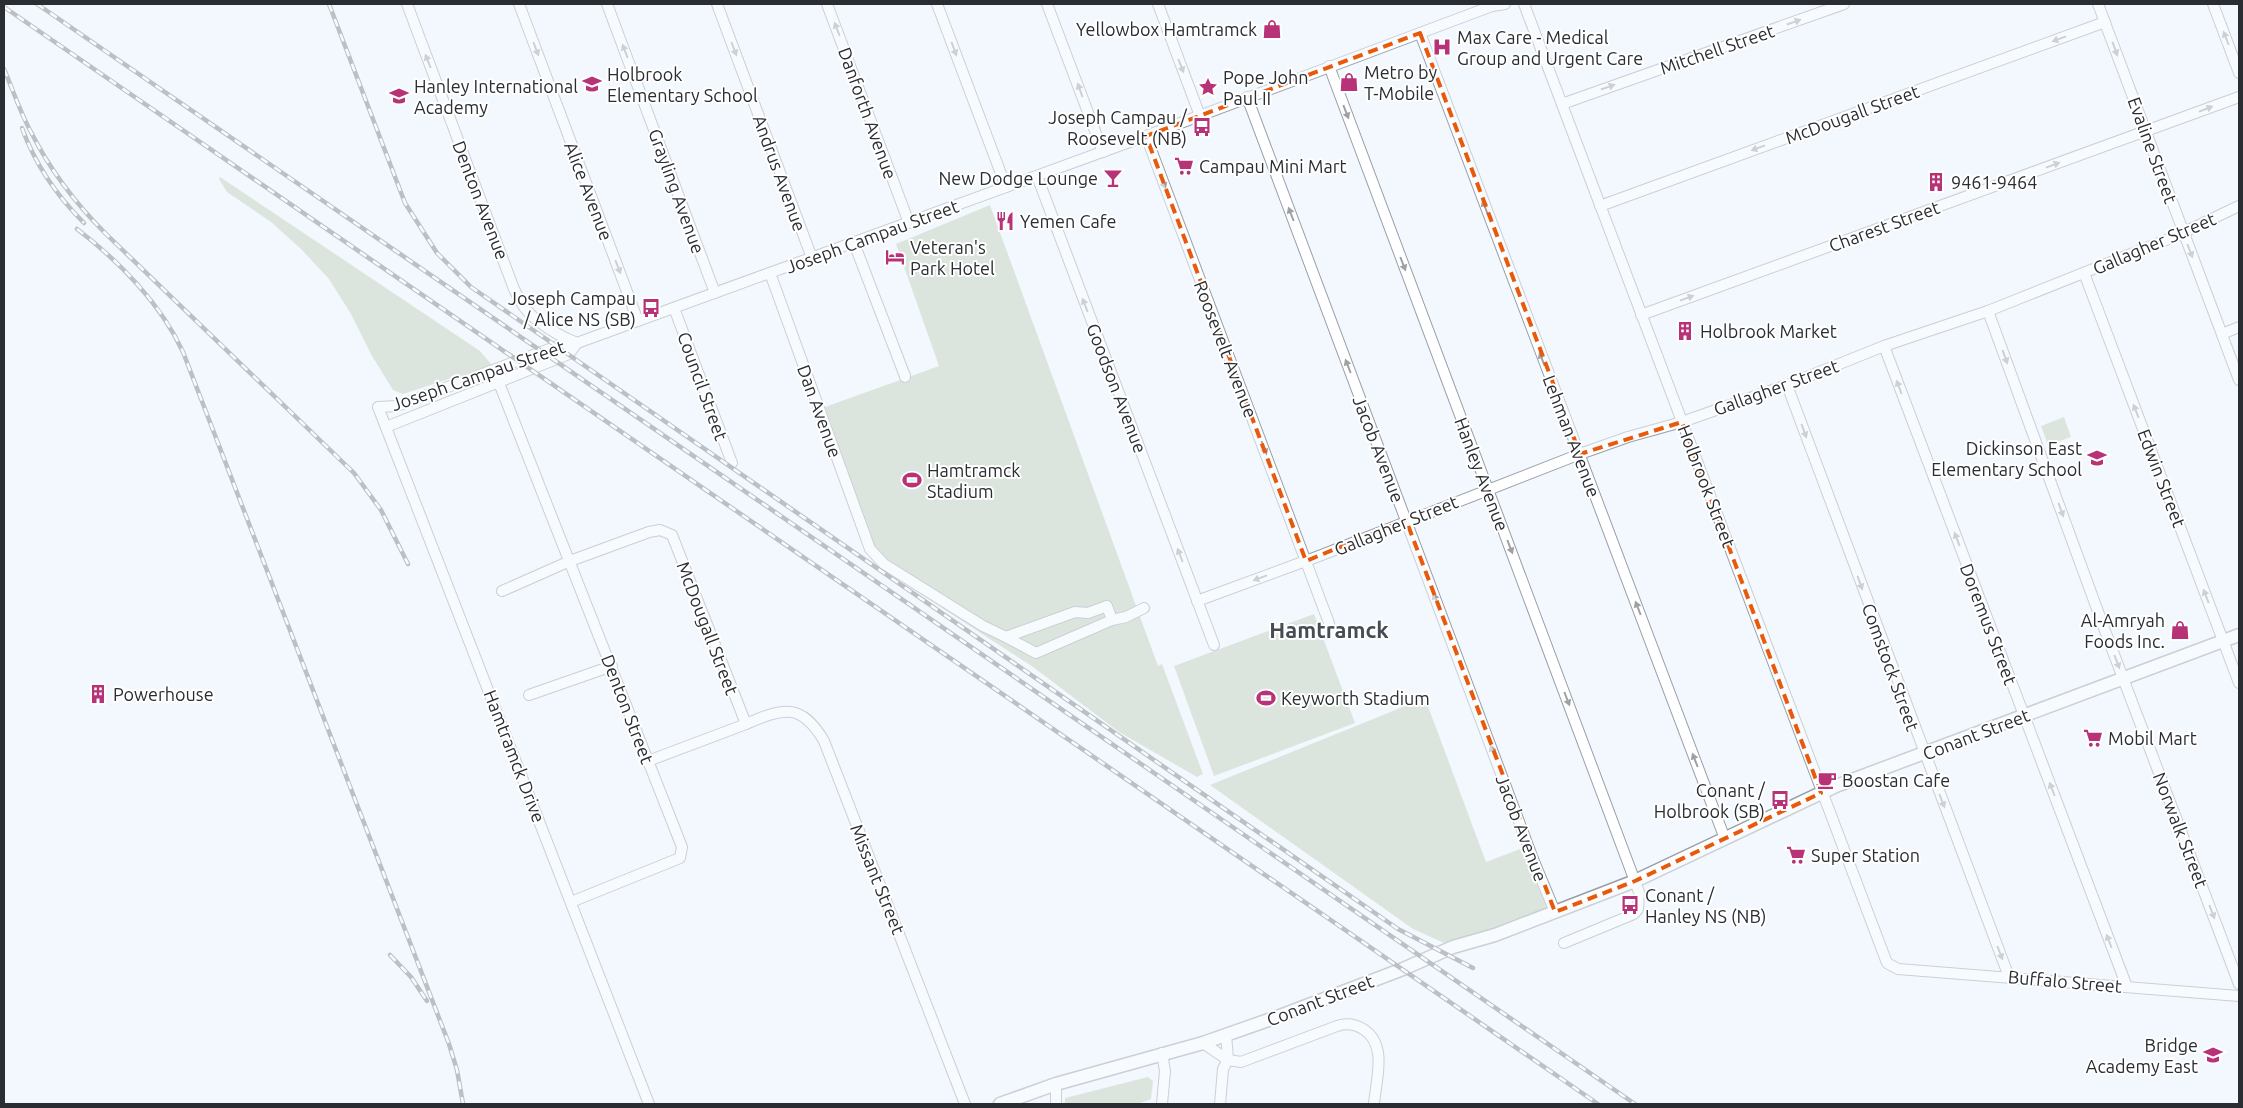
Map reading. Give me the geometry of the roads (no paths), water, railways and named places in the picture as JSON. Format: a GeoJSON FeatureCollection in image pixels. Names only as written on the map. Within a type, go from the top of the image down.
{"type":"FeatureCollection","features":[{"type":"Feature","properties":{"kind":"main road","name":"Conant Street"},"geometry":{"type":"LineString","coordinates":[[1000,1104],[1056,1084],[1203,1042],[1347,991],[1453,947],[1495,934],[1635,881],[1822,793],[2239,635]]}},
{"type":"Feature","properties":{"kind":"street","name":"Denton Avenue"},"geometry":{"type":"LineString","coordinates":[[406,4],[514,289],[524,307],[535,317],[565,338],[576,343]]}},
{"type":"Feature","properties":{"kind":"street","name":"Alice Avenue"},"geometry":{"type":"LineString","coordinates":[[519,4],[638,321]]}},
{"type":"Feature","properties":{"kind":"street","name":"Grayling Avenue"},"geometry":{"type":"LineString","coordinates":[[607,4],[715,293]]}},
{"type":"Feature","properties":{"kind":"street","name":"Andrus Avenue"},"geometry":{"type":"LineString","coordinates":[[717,4],[812,258]]}},
{"type":"Feature","properties":{"kind":"street","name":"Danforth Avenue"},"geometry":{"type":"LineString","coordinates":[[827,4],[909,223]]}},
{"type":"Feature","properties":{"kind":"street"},"geometry":{"type":"LineString","coordinates":[[937,4],[1006,187]]}},
{"type":"Feature","properties":{"kind":"street"},"geometry":{"type":"LineString","coordinates":[[1047,4],[1103,152]]}},
{"type":"Feature","properties":{"kind":"street"},"geometry":{"type":"LineString","coordinates":[[1158,4],[1200,116]]}},
{"type":"Feature","properties":{"kind":"street","name":"Joseph Campau Street"},"geometry":{"type":"LineString","coordinates":[[378,407],[397,406],[560,345],[576,343],[770,274],[1200,116],[1328,66],[1492,6],[1505,4]]}},
{"type":"Feature","properties":{"kind":"street","name":"Holbrook Street"},"geometry":{"type":"LineString","coordinates":[[1524,4],[1822,793],[1887,963],[1892,967]]}},
{"type":"Feature","properties":{"kind":"street","name":"Mitchell Street"},"geometry":{"type":"LineString","coordinates":[[1562,104],[1844,4]]}},
{"type":"Feature","properties":{"kind":"street","name":"Evaline Street"},"geometry":{"type":"LineString","coordinates":[[2098,4],[2239,380]]}},
{"type":"Feature","properties":{"kind":"street"},"geometry":{"type":"LineString","coordinates":[[2213,4],[2239,73]]}},
{"type":"Feature","properties":{"kind":"street","name":"McDougall Street"},"geometry":{"type":"LineString","coordinates":[[1600,206],[2105,22]]}},
{"type":"Feature","properties":{"kind":"street","name":"Lehman Avenue"},"geometry":{"type":"LineString","coordinates":[[1420,33],[1725,839]]}},
{"type":"Feature","properties":{"kind":"street","name":"Hanley Avenue"},"geometry":{"type":"LineString","coordinates":[[1328,66],[1635,881]]}},
{"type":"Feature","properties":{"kind":"street","name":"Charest Street"},"geometry":{"type":"LineString","coordinates":[[1641,315],[2239,97]]}},
{"type":"Feature","properties":{"kind":"street","name":"Jacob Avenue"},"geometry":{"type":"LineString","coordinates":[[1247,98],[1555,912]]}},
{"type":"Feature","properties":{"kind":"street","name":"Roosevelt Avenue"},"geometry":{"type":"LineString","coordinates":[[1146,136],[1329,623]]}},
{"type":"Feature","properties":{"kind":"street","name":"Goodson Avenue"},"geometry":{"type":"LineString","coordinates":[[1037,176],[1214,645]]}},
{"type":"Feature","properties":{"kind":"street","name":"Gallagher Street"},"geometry":{"type":"LineString","coordinates":[[1197,601],[1306,561],[1406,520],[1580,454],[1628,437],[1682,422],[1787,385],[1884,346],[1988,311],[2183,232],[2239,206]]}},
{"type":"Feature","properties":{"kind":"street"},"geometry":{"type":"LineString","coordinates":[[854,243],[905,375]]}},
{"type":"Feature","properties":{"kind":"street","name":"Edwin Street"},"geometry":{"type":"LineString","coordinates":[[2084,273],[2239,683]]}},
{"type":"Feature","properties":{"kind":"street","name":"Dan Avenue"},"geometry":{"type":"LineString","coordinates":[[770,274],[870,549],[884,564],[982,626],[1006,637]]}},
{"type":"Feature","properties":{"kind":"street","name":"Council Street"},"geometry":{"type":"LineString","coordinates":[[674,308],[732,463]]}},
{"type":"Feature","properties":{"kind":"street","name":"Norwalk Street"},"geometry":{"type":"LineString","coordinates":[[1988,311],[2123,679],[2239,984]]}},
{"type":"Feature","properties":{"kind":"street"},"geometry":{"type":"LineString","coordinates":[[2222,334],[2239,327]]}},
{"type":"Feature","properties":{"kind":"street","name":"Joseph Campau Street"},"geometry":{"type":"LineString","coordinates":[[386,427],[568,354],[576,343]]}},
{"type":"Feature","properties":{"kind":"street","name":"Doremus Street"},"geometry":{"type":"LineString","coordinates":[[1884,346],[2127,987]]}},
{"type":"Feature","properties":{"kind":"street"},"geometry":{"type":"LineString","coordinates":[[494,370],[570,561],[502,590]]}},
{"type":"Feature","properties":{"kind":"street","name":"Comstock Street"},"geometry":{"type":"LineString","coordinates":[[1787,385],[2009,977]]}},
{"type":"Feature","properties":{"kind":"street","name":"Hamtramck Drive"},"geometry":{"type":"LineString","coordinates":[[378,407],[649,1104]]}},
{"type":"Feature","properties":{"kind":"street","name":"McDougall Street"},"geometry":{"type":"LineString","coordinates":[[570,561],[649,532],[660,530],[672,535],[746,724]]}},
{"type":"Feature","properties":{"kind":"street","name":"Denton Street"},"geometry":{"type":"LineString","coordinates":[[570,561],[682,847],[680,858],[571,902]]}},
{"type":"Feature","properties":{"kind":"street"},"geometry":{"type":"LineString","coordinates":[[1006,637],[1076,612],[1088,613],[1106,606],[1112,620]]}},
{"type":"Feature","properties":{"kind":"street"},"geometry":{"type":"LineString","coordinates":[[1006,637],[1036,653],[1144,608]]}},
{"type":"Feature","properties":{"kind":"street"},"geometry":{"type":"LineString","coordinates":[[529,695],[612,666]]}},
{"type":"Feature","properties":{"kind":"street","name":"Missant Street"},"geometry":{"type":"LineString","coordinates":[[746,724],[781,712],[801,714],[813,722],[824,741],[965,1104]]}},
{"type":"Feature","properties":{"kind":"street"},"geometry":{"type":"LineString","coordinates":[[648,761],[746,724]]}},
{"type":"Feature","properties":{"kind":"street"},"geometry":{"type":"LineString","coordinates":[[1564,943],[1634,914],[1638,909],[1640,897],[1635,881]]}},
{"type":"Feature","properties":{"kind":"street","name":"Buffalo Street"},"geometry":{"type":"LineString","coordinates":[[1892,967],[2239,996]]}},
{"type":"Feature","properties":{"kind":"street"},"geometry":{"type":"LineString","coordinates":[[1203,1042],[1228,1060],[1241,1062],[1288,1046],[1337,1026],[1356,1025],[1372,1036],[1379,1051],[1374,1104]]}},
{"type":"Feature","properties":{"kind":"street"},"geometry":{"type":"LineString","coordinates":[[1220,1104],[1223,1069],[1228,1060],[1226,1034]]}},
{"type":"Feature","properties":{"kind":"street"},"geometry":{"type":"LineString","coordinates":[[1162,1053],[1165,1071],[1162,1104]]}},
{"type":"Feature","properties":{"kind":"street"},"geometry":{"type":"LineString","coordinates":[[1056,1084],[1056,1104]]}},
{"type":"Feature","properties":{"kind":"railway"},"geometry":{"type":"LineString","coordinates":[[37,4],[1635,1104]]}},
{"type":"Feature","properties":{"kind":"railway"},"geometry":{"type":"LineString","coordinates":[[329,4],[405,203],[437,253],[471,287],[1398,929],[1473,968]]}},
{"type":"Feature","properties":{"kind":"railway"},"geometry":{"type":"LineString","coordinates":[[4,7],[1598,1104]]}},
{"type":"Feature","properties":{"kind":"railway"},"geometry":{"type":"LineString","coordinates":[[4,69],[23,117],[38,146],[74,199],[106,234],[354,473],[381,510],[408,564]]}},
{"type":"Feature","properties":{"kind":"railway"},"geometry":{"type":"LineString","coordinates":[[22,128],[40,167],[65,202],[84,223]]}},
{"type":"Feature","properties":{"kind":"railway"},"geometry":{"type":"LineString","coordinates":[[77,229],[138,284],[163,317],[183,352],[449,1044],[457,1070],[463,1104]]}},
{"type":"Feature","properties":{"kind":"railway"},"geometry":{"type":"LineString","coordinates":[[390,955],[411,977],[427,1001]]}},
{"type":"Feature","properties":{"kind":"place","name":"Yellowbox Hamtramck"},"geometry":{"type":"Point","coordinates":[1272,29]}},
{"type":"Feature","properties":{"kind":"place","name":"Max Care - Medical Group and Urgent Care"},"geometry":{"type":"Point","coordinates":[1442,47]}},
{"type":"Feature","properties":{"kind":"place","name":"Metro by T-Mobile"},"geometry":{"type":"Point","coordinates":[1349,82]}},
{"type":"Feature","properties":{"kind":"place","name":"Holbrook Elementary School"},"geometry":{"type":"Point","coordinates":[592,84]}},
{"type":"Feature","properties":{"kind":"place","name":"Pope John Paul II"},"geometry":{"type":"Point","coordinates":[1208,87]}},
{"type":"Feature","properties":{"kind":"place","name":"Hanley International Academy"},"geometry":{"type":"Point","coordinates":[399,96]}},
{"type":"Feature","properties":{"kind":"place","name":"Joseph Campau / Roosevelt (NB)"},"geometry":{"type":"Point","coordinates":[1202,127]}},
{"type":"Feature","properties":{"kind":"place","name":"Campau Mini Mart"},"geometry":{"type":"Point","coordinates":[1184,166]}},
{"type":"Feature","properties":{"kind":"place","name":"New Dodge Lounge"},"geometry":{"type":"Point","coordinates":[1113,178]}},
{"type":"Feature","properties":{"kind":"place","name":"9461-9464"},"geometry":{"type":"Point","coordinates":[1936,182]}},
{"type":"Feature","properties":{"kind":"place","name":"Yemen Cafe"},"geometry":{"type":"Point","coordinates":[1005,221]}},
{"type":"Feature","properties":{"kind":"place","name":"Veteran's Park Hotel"},"geometry":{"type":"Point","coordinates":[895,257]}},
{"type":"Feature","properties":{"kind":"place","name":"Joseph Campau / Alice NS (SB)"},"geometry":{"type":"Point","coordinates":[651,308]}},
{"type":"Feature","properties":{"kind":"place","name":"Holbrook Market"},"geometry":{"type":"Point","coordinates":[1685,331]}},
{"type":"Feature","properties":{"kind":"place","name":"Dickinson East Elementary School"},"geometry":{"type":"Point","coordinates":[2097,458]}},
{"type":"Feature","properties":{"kind":"place","name":"Hamtramck Stadium"},"geometry":{"type":"Point","coordinates":[912,480]}},
{"type":"Feature","properties":{"kind":"place","name":"Al-Amryah Foods Inc."},"geometry":{"type":"Point","coordinates":[2180,630]}},
{"type":"Feature","properties":{"kind":"place","name":"Powerhouse"},"geometry":{"type":"Point","coordinates":[98,694]}},
{"type":"Feature","properties":{"kind":"place","name":"Keyworth Stadium"},"geometry":{"type":"Point","coordinates":[1266,698]}},
{"type":"Feature","properties":{"kind":"place","name":"Mobil Mart"},"geometry":{"type":"Point","coordinates":[2093,738]}},
{"type":"Feature","properties":{"kind":"place","name":"Boostan Cafe"},"geometry":{"type":"Point","coordinates":[1827,780]}},
{"type":"Feature","properties":{"kind":"place","name":"Conant / Holbrook (SB)"},"geometry":{"type":"Point","coordinates":[1780,800]}},
{"type":"Feature","properties":{"kind":"place","name":"Super Station"},"geometry":{"type":"Point","coordinates":[1796,855]}},
{"type":"Feature","properties":{"kind":"place","name":"Conant / Hanley NS (NB)"},"geometry":{"type":"Point","coordinates":[1630,905]}},
{"type":"Feature","properties":{"kind":"place","name":"Bridge Academy East"},"geometry":{"type":"Point","coordinates":[2213,1055]}},
{"type":"Feature","properties":{"kind":"district","name":"Hamtramck"},"geometry":{"type":"Point","coordinates":[1329,629]}}]}
